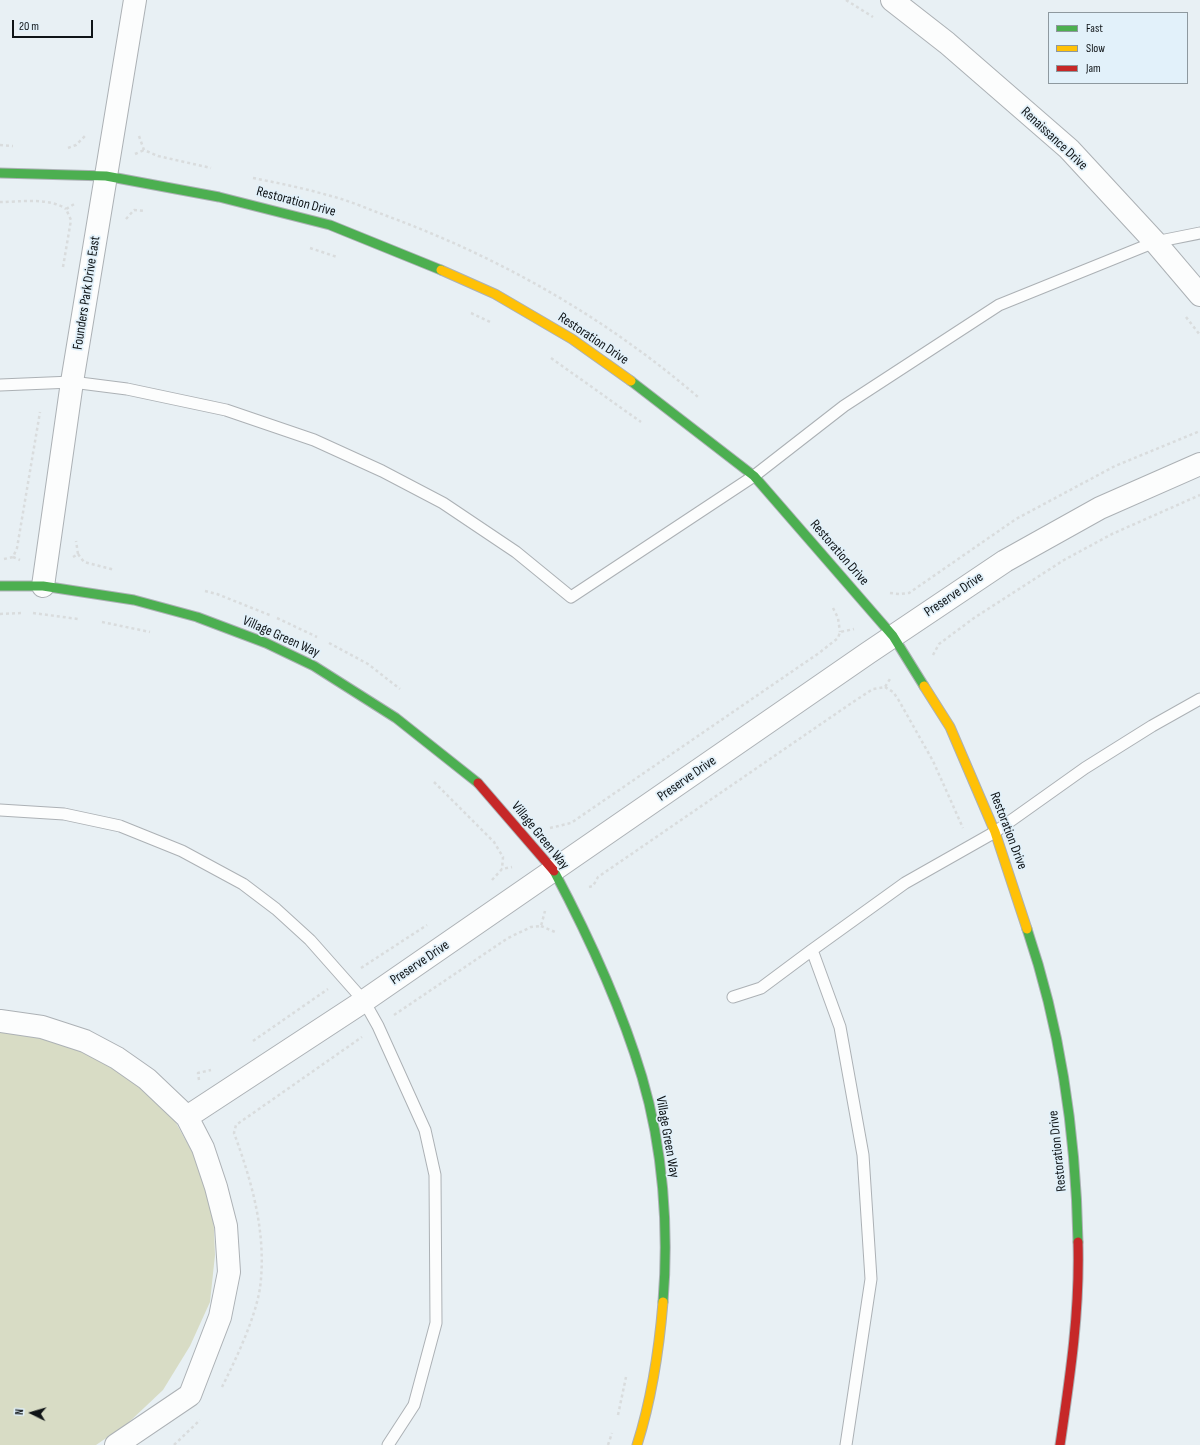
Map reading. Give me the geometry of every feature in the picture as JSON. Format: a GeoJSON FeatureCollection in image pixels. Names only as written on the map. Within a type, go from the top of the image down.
{"type":"FeatureCollection","features":[{"type":"Feature","properties":{"kind":"street","name":"Founders Park Drive East"},"geometry":{"type":"LineString","coordinates":[[43,586],[72,382],[135,0]]}},
{"type":"Feature","properties":{"kind":"street","name":"Renaissance Drive"},"geometry":{"type":"LineString","coordinates":[[892,0],[947,43],[1068,149],[1156,242],[1200,295]]}},
{"type":"Feature","properties":{"kind":"street","name":"Restoration Drive"},"geometry":{"type":"LineString","coordinates":[[0,173],[106,176],[219,197],[330,224],[417,259],[495,294],[572,339],[664,405],[754,476],[893,636],[950,727],[995,832],[1036,958],[1052,1021],[1066,1094],[1077,1189],[1079,1267],[1075,1335],[1064,1431],[1060,1445]]}},
{"type":"Feature","properties":{"kind":"street","name":"Preserve Drive"},"geometry":{"type":"LineString","coordinates":[[187,1117],[364,1001],[1004,561],[1093,512],[1200,464]]}},
{"type":"Feature","properties":{"kind":"street","name":"Village Green Way"},"geometry":{"type":"LineString","coordinates":[[0,586],[43,586],[134,600],[197,617],[266,643],[314,666],[396,718],[478,782],[554,871],[621,1015],[642,1078],[655,1136],[663,1201],[665,1272],[659,1345],[647,1413],[637,1445]]}},
{"type":"Feature","properties":{"kind":"street"},"geometry":{"type":"LineString","coordinates":[[0,1021],[42,1028],[85,1041],[117,1058],[147,1079],[187,1117],[203,1148],[216,1188],[226,1226],[229,1272],[220,1318],[190,1394],[116,1445]]}},
{"type":"Feature","properties":{"kind":"lane"},"geometry":{"type":"LineString","coordinates":[[0,385],[72,382],[127,389],[226,410],[314,440],[382,471],[443,503],[516,552],[571,597],[754,476],[844,406],[999,305],[1156,242],[1200,233]]}},
{"type":"Feature","properties":{"kind":"lane"},"geometry":{"type":"LineString","coordinates":[[734,997],[761,988],[905,883],[995,832],[1085,768],[1152,726],[1200,699]]}},
{"type":"Feature","properties":{"kind":"lane"},"geometry":{"type":"LineString","coordinates":[[0,810],[64,814],[120,826],[182,851],[243,884],[276,909],[310,940],[364,1001],[378,1026],[424,1130],[435,1175],[436,1324],[414,1405],[388,1445]]}},
{"type":"Feature","properties":{"kind":"lane"},"geometry":{"type":"LineString","coordinates":[[812,950],[840,1027],[863,1155],[871,1279],[846,1445]]}},
{"type":"Feature","properties":{"kind":"path"},"geometry":{"type":"LineString","coordinates":[[846,0],[879,22]]}},
{"type":"Feature","properties":{"kind":"path"},"geometry":{"type":"LineString","coordinates":[[66,149],[76,145],[86,134],[88,127]]}},
{"type":"Feature","properties":{"kind":"path"},"geometry":{"type":"LineString","coordinates":[[141,128],[139,136],[144,150],[158,156],[212,168]]}},
{"type":"Feature","properties":{"kind":"path"},"geometry":{"type":"LineString","coordinates":[[0,146],[15,146]]}},
{"type":"Feature","properties":{"kind":"path"},"geometry":{"type":"LineString","coordinates":[[251,177],[328,195],[430,232],[491,261],[573,305],[621,336],[702,401]]}},
{"type":"Feature","properties":{"kind":"path"},"geometry":{"type":"LineString","coordinates":[[0,202],[48,202],[59,204],[66,209]]}},
{"type":"Feature","properties":{"kind":"path"},"geometry":{"type":"LineString","coordinates":[[125,221],[134,210],[153,212]]}},
{"type":"Feature","properties":{"kind":"path"},"geometry":{"type":"LineString","coordinates":[[304,246],[339,257]]}},
{"type":"Feature","properties":{"kind":"path"},"geometry":{"type":"LineString","coordinates":[[464,310],[491,323]]}},
{"type":"Feature","properties":{"kind":"path"},"geometry":{"type":"LineString","coordinates":[[1181,311],[1200,335]]}},
{"type":"Feature","properties":{"kind":"path"},"geometry":{"type":"LineString","coordinates":[[550,357],[644,424]]}},
{"type":"Feature","properties":{"kind":"path"},"geometry":{"type":"LineString","coordinates":[[889,592],[899,594],[909,593],[1016,518],[1115,466],[1200,431]]}},
{"type":"Feature","properties":{"kind":"path"},"geometry":{"type":"LineString","coordinates":[[13,557],[26,562],[57,564],[78,554],[76,538]]}},
{"type":"Feature","properties":{"kind":"path"},"geometry":{"type":"LineString","coordinates":[[833,606],[838,618],[840,632]]}},
{"type":"Feature","properties":{"kind":"path"},"geometry":{"type":"LineString","coordinates":[[0,614],[34,613],[83,620]]}},
{"type":"Feature","properties":{"kind":"path"},"geometry":{"type":"LineString","coordinates":[[97,622],[152,633]]}},
{"type":"Feature","properties":{"kind":"path"},"geometry":{"type":"LineString","coordinates":[[885,687],[898,699],[933,762],[971,845]]}},
{"type":"Feature","properties":{"kind":"path"},"geometry":{"type":"LineString","coordinates":[[430,779],[494,842],[502,857],[502,869]]}},
{"type":"Feature","properties":{"kind":"path"},"geometry":{"type":"LineString","coordinates":[[541,926],[555,932],[558,937]]}},
{"type":"Feature","properties":{"kind":"path"},"geometry":{"type":"LineString","coordinates":[[616,1423],[627,1372]]}},
{"type":"Feature","properties":{"kind":"path"},"geometry":{"type":"LineString","coordinates":[[608,1445],[613,1430]]}},
{"type":"Feature","properties":{"kind":"green space"},"geometry":{"type":"Polygon","coordinates":[[[0,1032],[48,1036],[84,1048],[150,1090],[175,1121],[196,1159],[213,1206],[215,1255],[210,1302],[190,1346],[163,1390],[127,1424],[96,1445],[0,1445],[0,1032]]]}},
{"type":"Feature","properties":{"kind":"traffic: fast"},"geometry":{"type":"LineString","coordinates":[[0,173],[106,176],[219,197],[330,225],[441,270]]}},
{"type":"Feature","properties":{"kind":"traffic: fast"},"geometry":{"type":"LineString","coordinates":[[631,381],[754,476],[893,636],[924,686]]}},
{"type":"Feature","properties":{"kind":"traffic: fast"},"geometry":{"type":"LineString","coordinates":[[0,586],[43,586],[134,600],[197,617],[266,643],[314,666],[396,718],[478,783]]}},
{"type":"Feature","properties":{"kind":"traffic: fast"},"geometry":{"type":"LineString","coordinates":[[554,871],[579,920],[614,998],[634,1051],[649,1104],[655,1132],[663,1188],[665,1217],[665,1274],[663,1302]]}},
{"type":"Feature","properties":{"kind":"traffic: fast"},"geometry":{"type":"LineString","coordinates":[[1027,929],[1039,967],[1058,1044],[1070,1123],[1077,1203],[1078,1242]]}},
{"type":"Feature","properties":{"kind":"traffic: slow"},"geometry":{"type":"LineString","coordinates":[[441,270],[495,294],[572,339],[631,381]]}},
{"type":"Feature","properties":{"kind":"traffic: slow"},"geometry":{"type":"LineString","coordinates":[[924,686],[950,727],[995,832],[1027,929]]}},
{"type":"Feature","properties":{"kind":"traffic: slow"},"geometry":{"type":"LineString","coordinates":[[637,1445],[647,1410],[654,1374],[663,1302]]}},
{"type":"Feature","properties":{"kind":"traffic: jam"},"geometry":{"type":"LineString","coordinates":[[478,783],[554,871]]}},
{"type":"Feature","properties":{"kind":"traffic: jam"},"geometry":{"type":"LineString","coordinates":[[1060,1445],[1071,1369],[1076,1319],[1078,1242]]}}]}
